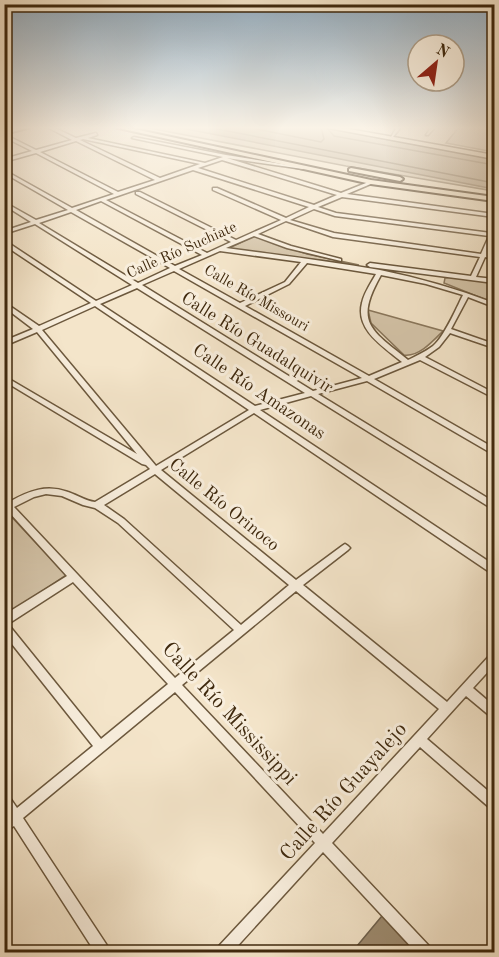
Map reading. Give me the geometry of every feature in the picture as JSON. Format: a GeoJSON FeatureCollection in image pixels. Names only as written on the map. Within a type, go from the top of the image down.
{"type":"FeatureCollection","features":[{"type":"Feature","properties":{"kind":"main road"},"geometry":{"type":"LineString","coordinates":[[325,172],[371,182],[495,199]]}},
{"type":"Feature","properties":{"kind":"main road"},"geometry":{"type":"LineString","coordinates":[[357,172],[495,194]]}},
{"type":"Feature","properties":{"kind":"street","name":"Calle Río Missouri"},"geometry":{"type":"LineString","coordinates":[[5,172],[495,451]]}},
{"type":"Feature","properties":{"kind":"street"},"geometry":{"type":"LineString","coordinates":[[74,172],[118,194]]}},
{"type":"Feature","properties":{"kind":"street"},"geometry":{"type":"LineString","coordinates":[[142,172],[160,180]]}},
{"type":"Feature","properties":{"kind":"street"},"geometry":{"type":"LineString","coordinates":[[4,233],[183,172]]}},
{"type":"Feature","properties":{"kind":"street"},"geometry":{"type":"LineString","coordinates":[[205,172],[316,207],[365,219],[494,234],[473,278]]}},
{"type":"Feature","properties":{"kind":"street"},"geometry":{"type":"LineString","coordinates":[[269,172],[341,195],[495,215]]}},
{"type":"Feature","properties":{"kind":"street","name":"Calle Río Suchiate"},"geometry":{"type":"LineString","coordinates":[[4,344],[371,182]]}},
{"type":"Feature","properties":{"kind":"street"},"geometry":{"type":"LineString","coordinates":[[215,189],[309,228],[346,238],[495,257]]}},
{"type":"Feature","properties":{"kind":"street"},"geometry":{"type":"LineString","coordinates":[[138,193],[236,242]]}},
{"type":"Feature","properties":{"kind":"street"},"geometry":{"type":"LineString","coordinates":[[102,200],[207,255]]}},
{"type":"Feature","properties":{"kind":"street","name":"Calle Río Guadalquivir"},"geometry":{"type":"LineString","coordinates":[[4,203],[308,393],[495,506]]}},
{"type":"Feature","properties":{"kind":"street"},"geometry":{"type":"LineString","coordinates":[[254,234],[300,251],[466,294],[495,305]]}},
{"type":"Feature","properties":{"kind":"street","name":"Calle Río Amazonas"},"geometry":{"type":"LineString","coordinates":[[4,242],[495,570]]}},
{"type":"Feature","properties":{"kind":"street"},"geometry":{"type":"LineString","coordinates":[[220,249],[495,281]]}},
{"type":"Feature","properties":{"kind":"street"},"geometry":{"type":"LineString","coordinates":[[242,305],[287,283],[306,260]]}},
{"type":"Feature","properties":{"kind":"street"},"geometry":{"type":"LineString","coordinates":[[380,272],[365,297],[363,320],[372,332],[406,362]]}},
{"type":"Feature","properties":{"kind":"street"},"geometry":{"type":"LineString","coordinates":[[446,289],[441,282],[450,276]]}},
{"type":"Feature","properties":{"kind":"street"},"geometry":{"type":"LineString","coordinates":[[95,505],[153,468],[256,409],[308,393],[368,379],[420,357],[437,346],[448,330],[466,294]]}},
{"type":"Feature","properties":{"kind":"street","name":"Calle Río Orinoco"},"geometry":{"type":"LineString","coordinates":[[4,304],[38,329],[153,468],[446,708]]}},
{"type":"Feature","properties":{"kind":"street"},"geometry":{"type":"LineString","coordinates":[[448,330],[495,346]]}},
{"type":"Feature","properties":{"kind":"street"},"geometry":{"type":"LineString","coordinates":[[420,357],[495,396]]}},
{"type":"Feature","properties":{"kind":"street"},"geometry":{"type":"LineString","coordinates":[[4,378],[153,468]]}},
{"type":"Feature","properties":{"kind":"street"},"geometry":{"type":"LineString","coordinates":[[6,506],[44,490],[65,492],[95,505],[121,521],[241,631]]}},
{"type":"Feature","properties":{"kind":"street","name":"Calle Río Mississippi"},"geometry":{"type":"LineString","coordinates":[[6,506],[75,576],[174,686],[425,952]]}},
{"type":"Feature","properties":{"kind":"street"},"geometry":{"type":"LineString","coordinates":[[4,826],[296,585],[345,548]]}},
{"type":"Feature","properties":{"kind":"street"},"geometry":{"type":"LineString","coordinates":[[4,621],[75,576]]}},
{"type":"Feature","properties":{"kind":"street"},"geometry":{"type":"LineString","coordinates":[[4,626],[100,746]]}},
{"type":"Feature","properties":{"kind":"street","name":"Calle Río Guayalejo"},"geometry":{"type":"LineString","coordinates":[[223,952],[446,708],[495,658]]}},
{"type":"Feature","properties":{"kind":"street"},"geometry":{"type":"LineString","coordinates":[[466,689],[495,712]]}},
{"type":"Feature","properties":{"kind":"street"},"geometry":{"type":"LineString","coordinates":[[418,739],[495,804]]}},
{"type":"Feature","properties":{"kind":"street"},"geometry":{"type":"LineString","coordinates":[[4,799],[103,952]]}},
{"type":"Feature","properties":{"kind":"shaded area"},"geometry":{"type":"Polygon","coordinates":[[[380,172],[494,172],[494,191],[380,172]]]}},
{"type":"Feature","properties":{"kind":"shaded area"},"geometry":{"type":"Polygon","coordinates":[[[254,236],[307,254],[359,265],[227,249],[254,236]]]}},
{"type":"Feature","properties":{"kind":"shaded area"},"geometry":{"type":"Polygon","coordinates":[[[445,278],[494,282],[494,303],[444,283],[445,278]]]}},
{"type":"Feature","properties":{"kind":"shaded area"},"geometry":{"type":"Polygon","coordinates":[[[368,310],[443,331],[420,351],[404,355],[371,323],[368,310]]]}},
{"type":"Feature","properties":{"kind":"shaded area"},"geometry":{"type":"Polygon","coordinates":[[[7,512],[66,575],[5,616],[4,513],[7,512]]]}},
{"type":"Feature","properties":{"kind":"water"},"geometry":{"type":"Polygon","coordinates":[[[405,172],[494,172],[494,189],[405,172]]]}},
{"type":"Feature","properties":{"kind":"building"},"geometry":{"type":"Polygon","coordinates":[[[382,916],[415,952],[352,952],[382,916]]]}}]}
